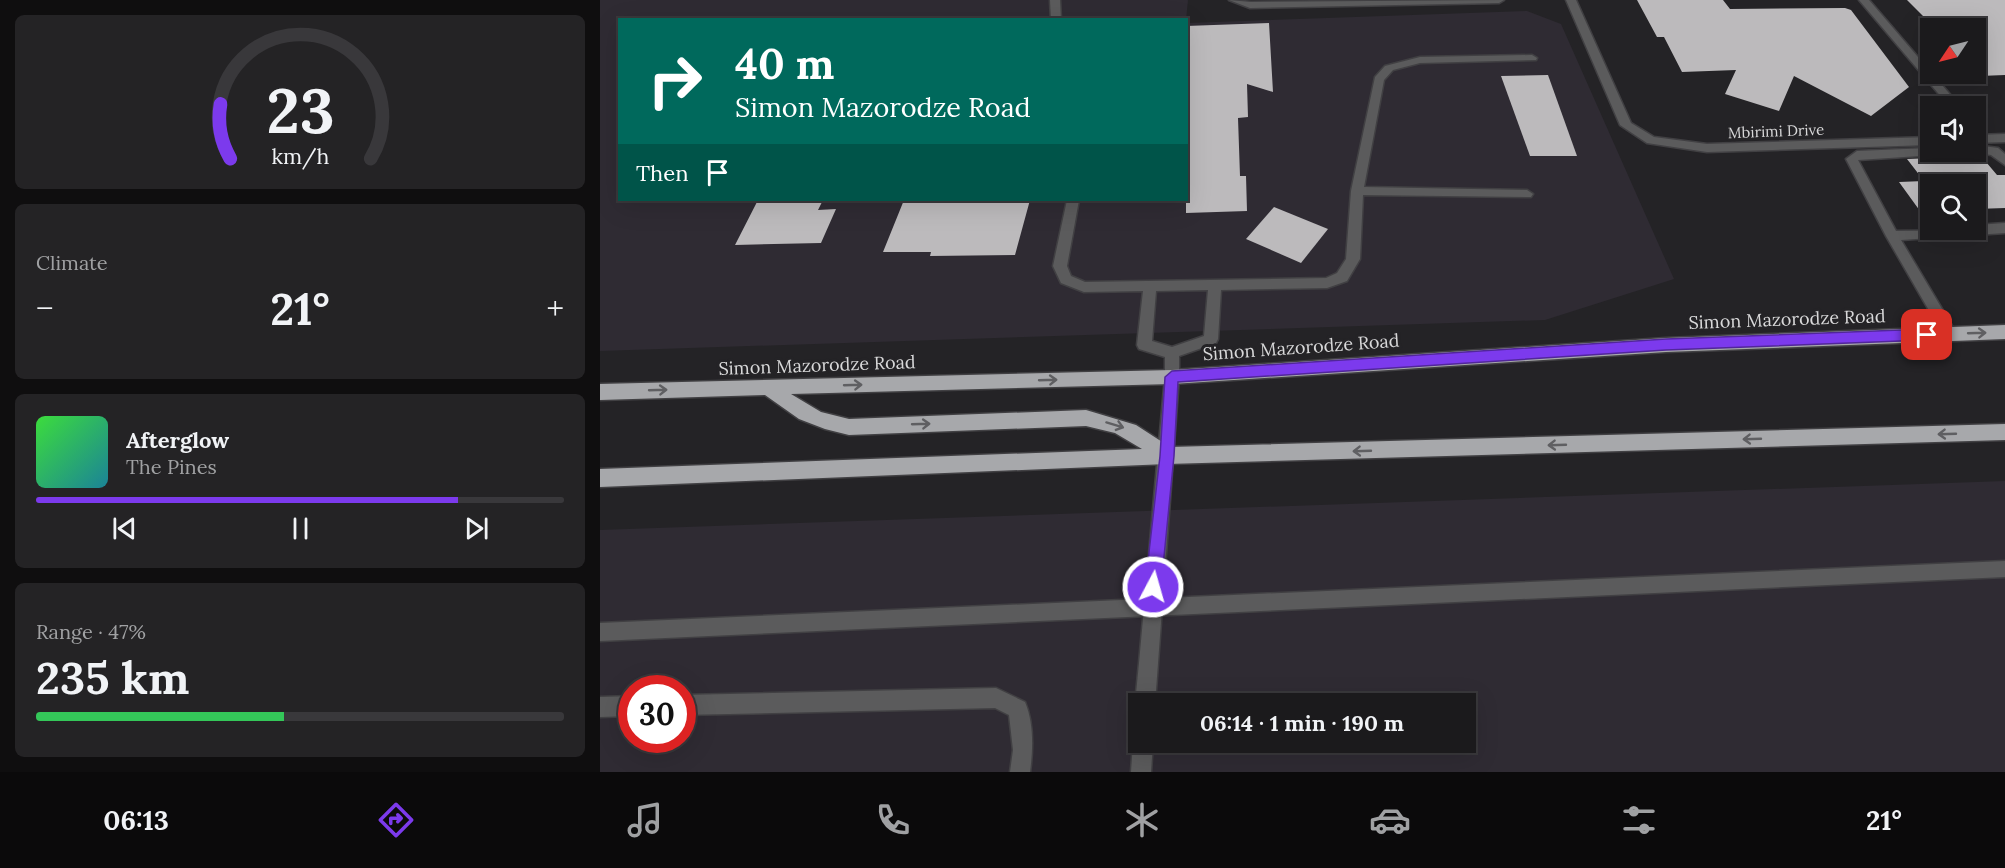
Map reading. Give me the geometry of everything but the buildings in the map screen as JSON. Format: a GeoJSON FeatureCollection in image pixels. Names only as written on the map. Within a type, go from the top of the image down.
{"type":"FeatureCollection","features":[{"type":"Feature","properties":{"kind":"highway","name":"Simon Mazorodze Road"},"geometry":{"type":"LineString","coordinates":[[600,392],[1172,377],[1666,345],[2005,332]]}},
{"type":"Feature","properties":{"kind":"highway"},"geometry":{"type":"LineString","coordinates":[[768,387],[801,413],[823,422],[849,427],[1086,418],[1114,424],[1138,433],[1167,456]]}},
{"type":"Feature","properties":{"kind":"highway"},"geometry":{"type":"LineString","coordinates":[[600,478],[1167,456],[2005,432]]}},
{"type":"Feature","properties":{"kind":"street"},"geometry":{"type":"LineString","coordinates":[[1055,0],[1056,18]]}},
{"type":"Feature","properties":{"kind":"street"},"geometry":{"type":"LineString","coordinates":[[1234,0],[1250,5],[1499,0]]}},
{"type":"Feature","properties":{"kind":"street","name":"Mbirimi Drive"},"geometry":{"type":"LineString","coordinates":[[1571,0],[1626,125],[1652,141],[1707,148],[1920,141]]}},
{"type":"Feature","properties":{"kind":"street"},"geometry":{"type":"LineString","coordinates":[[1864,0],[1946,96]]}},
{"type":"Feature","properties":{"kind":"street"},"geometry":{"type":"LineString","coordinates":[[1073,201],[1060,266],[1066,279],[1084,287],[1327,283],[1342,277],[1353,259],[1357,191],[1379,79],[1389,68],[1420,60],[1532,58]]}},
{"type":"Feature","properties":{"kind":"street"},"geometry":{"type":"LineString","coordinates":[[1986,139],[2005,138]]}},
{"type":"Feature","properties":{"kind":"street"},"geometry":{"type":"LineString","coordinates":[[1986,146],[2005,161]]}},
{"type":"Feature","properties":{"kind":"street"},"geometry":{"type":"LineString","coordinates":[[1920,153],[1853,156],[1892,236],[1950,334]]}},
{"type":"Feature","properties":{"kind":"street"},"geometry":{"type":"LineString","coordinates":[[1357,191],[1527,195]]}},
{"type":"Feature","properties":{"kind":"street"},"geometry":{"type":"LineString","coordinates":[[1892,236],[2005,228]]}},
{"type":"Feature","properties":{"kind":"street"},"geometry":{"type":"LineString","coordinates":[[1150,286],[1144,345],[1172,353],[1211,339],[1215,284]]}},
{"type":"Feature","properties":{"kind":"street"},"geometry":{"type":"LineString","coordinates":[[1146,693],[1151,609],[1167,456],[1172,353]]}},
{"type":"Feature","properties":{"kind":"street"},"geometry":{"type":"LineString","coordinates":[[600,632],[2005,569]]}},
{"type":"Feature","properties":{"kind":"street"},"geometry":{"type":"LineString","coordinates":[[696,705],[996,698],[1018,709],[1023,750],[1020,772]]}},
{"type":"Feature","properties":{"kind":"street"},"geometry":{"type":"LineString","coordinates":[[600,707],[618,706]]}},
{"type":"Feature","properties":{"kind":"street"},"geometry":{"type":"LineString","coordinates":[[1141,772],[1142,753]]}},
{"type":"Feature","properties":{"kind":"shaded area"},"geometry":{"type":"Polygon","coordinates":[[[600,0],[1188,0],[1186,18],[618,18],[618,201],[1188,201],[1188,23],[1527,11],[1561,24],[1674,279],[1545,320],[600,351],[600,0]]]}},
{"type":"Feature","properties":{"kind":"shaded area"},"geometry":{"type":"Polygon","coordinates":[[[2005,481],[2005,772],[600,772],[600,530],[2005,481]]]}},
{"type":"Feature","properties":{"kind":"route"},"geometry":{"type":"LineString","coordinates":[[1153,587],[1167,456],[1172,377],[1666,345],[1927,335]]}}]}
